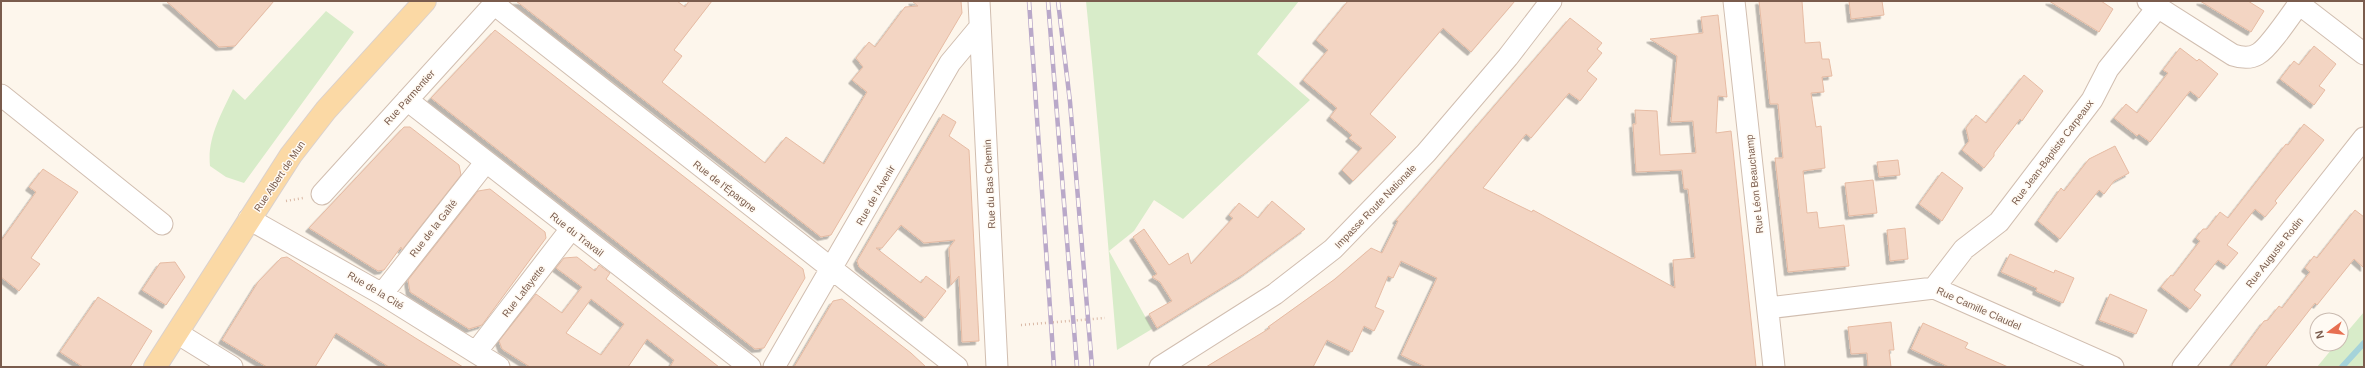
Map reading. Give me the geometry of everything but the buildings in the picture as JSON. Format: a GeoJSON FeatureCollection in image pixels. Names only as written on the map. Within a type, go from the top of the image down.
{"type":"FeatureCollection","features":[{"type":"Feature","properties":{"kind":"main road","name":"Rue Albert de Mun"},"geometry":{"type":"LineString","coordinates":[[155,367],[250,219],[314,124],[424,1]]}},
{"type":"Feature","properties":{"kind":"street","name":"Rue du Bas Chemin"},"geometry":{"type":"LineString","coordinates":[[979,1],[997,367]]}},
{"type":"Feature","properties":{"kind":"street","name":"Impasse Route Nationale"},"geometry":{"type":"LineString","coordinates":[[1160,367],[1275,294],[1332,249],[1426,153],[1508,57],[1551,1]]}},
{"type":"Feature","properties":{"kind":"street","name":"Rue Léon Beauchamp"},"geometry":{"type":"LineString","coordinates":[[1734,1],[1774,367]]}},
{"type":"Feature","properties":{"kind":"street","name":"Rue Parmentier"},"geometry":{"type":"LineString","coordinates":[[322,194],[495,3]]}},
{"type":"Feature","properties":{"kind":"street","name":"Rue de l'Épargne"},"geometry":{"type":"LineString","coordinates":[[495,3],[957,367]]}},
{"type":"Feature","properties":{"kind":"street"},"geometry":{"type":"LineString","coordinates":[[2153,4],[2233,55],[2241,58],[2251,57],[2264,49],[2300,3],[2364,54]]}},
{"type":"Feature","properties":{"kind":"street","name":"Rue Jean-Baptiste Carpeaux"},"geometry":{"type":"LineString","coordinates":[[1934,288],[1964,249],[1999,222],[2092,100],[2108,69],[2153,4]]}},
{"type":"Feature","properties":{"kind":"street","name":"Rue de l'Avenir"},"geometry":{"type":"LineString","coordinates":[[774,367],[832,270],[950,63],[980,26]]}},
{"type":"Feature","properties":{"kind":"street"},"geometry":{"type":"LineString","coordinates":[[1,95],[162,224]]}},
{"type":"Feature","properties":{"kind":"street","name":"Rue du Travail"},"geometry":{"type":"LineString","coordinates":[[407,100],[484,163],[750,367]]}},
{"type":"Feature","properties":{"kind":"street","name":"Rue Auguste Rodin"},"geometry":{"type":"LineString","coordinates":[[2183,367],[2364,138]]}},
{"type":"Feature","properties":{"kind":"street","name":"Rue de la Gaîté"},"geometry":{"type":"LineString","coordinates":[[382,294],[484,163]]}},
{"type":"Feature","properties":{"kind":"street","name":"Rue de la Cité"},"geometry":{"type":"LineString","coordinates":[[250,219],[382,294],[499,367]]}},
{"type":"Feature","properties":{"kind":"street","name":"Rue Lafayette"},"geometry":{"type":"LineString","coordinates":[[476,352],[571,229]]}},
{"type":"Feature","properties":{"kind":"street","name":"Rue Camille Claudel"},"geometry":{"type":"LineString","coordinates":[[1768,308],[1934,288],[2112,367]]}},
{"type":"Feature","properties":{"kind":"street"},"geometry":{"type":"LineString","coordinates":[[177,333],[232,367]]}},
{"type":"Feature","properties":{"kind":"path"},"geometry":{"type":"LineString","coordinates":[[279,202],[322,194]]}},
{"type":"Feature","properties":{"kind":"path"},"geometry":{"type":"LineString","coordinates":[[1021,325],[1105,318]]}},
{"type":"Feature","properties":{"kind":"green space"},"geometry":{"type":"Polygon","coordinates":[[[1086,1],[1299,1],[1257,54],[1310,100],[1183,219],[1154,200],[1134,231],[1109,251],[1152,329],[1117,350],[1098,132],[1086,1]]]}},
{"type":"Feature","properties":{"kind":"green space"},"geometry":{"type":"Polygon","coordinates":[[[326,11],[354,32],[244,183],[226,177],[210,166],[210,156],[216,127],[233,89],[245,100],[326,11]]]}},
{"type":"Feature","properties":{"kind":"green space"},"geometry":{"type":"Polygon","coordinates":[[[2364,312],[2364,367],[2317,367],[2329,352],[2349,352],[2349,330],[2364,312]]]}},
{"type":"Feature","properties":{"kind":"waterway"},"geometry":{"type":"LineString","coordinates":[[2342,367],[2364,343]]}},
{"type":"Feature","properties":{"kind":"railway"},"geometry":{"type":"LineString","coordinates":[[1029,1],[1054,367]]}},
{"type":"Feature","properties":{"kind":"railway"},"geometry":{"type":"LineString","coordinates":[[1048,1],[1077,367]]}},
{"type":"Feature","properties":{"kind":"railway"},"geometry":{"type":"LineString","coordinates":[[1058,1],[1070,102],[1092,367]]}}]}
